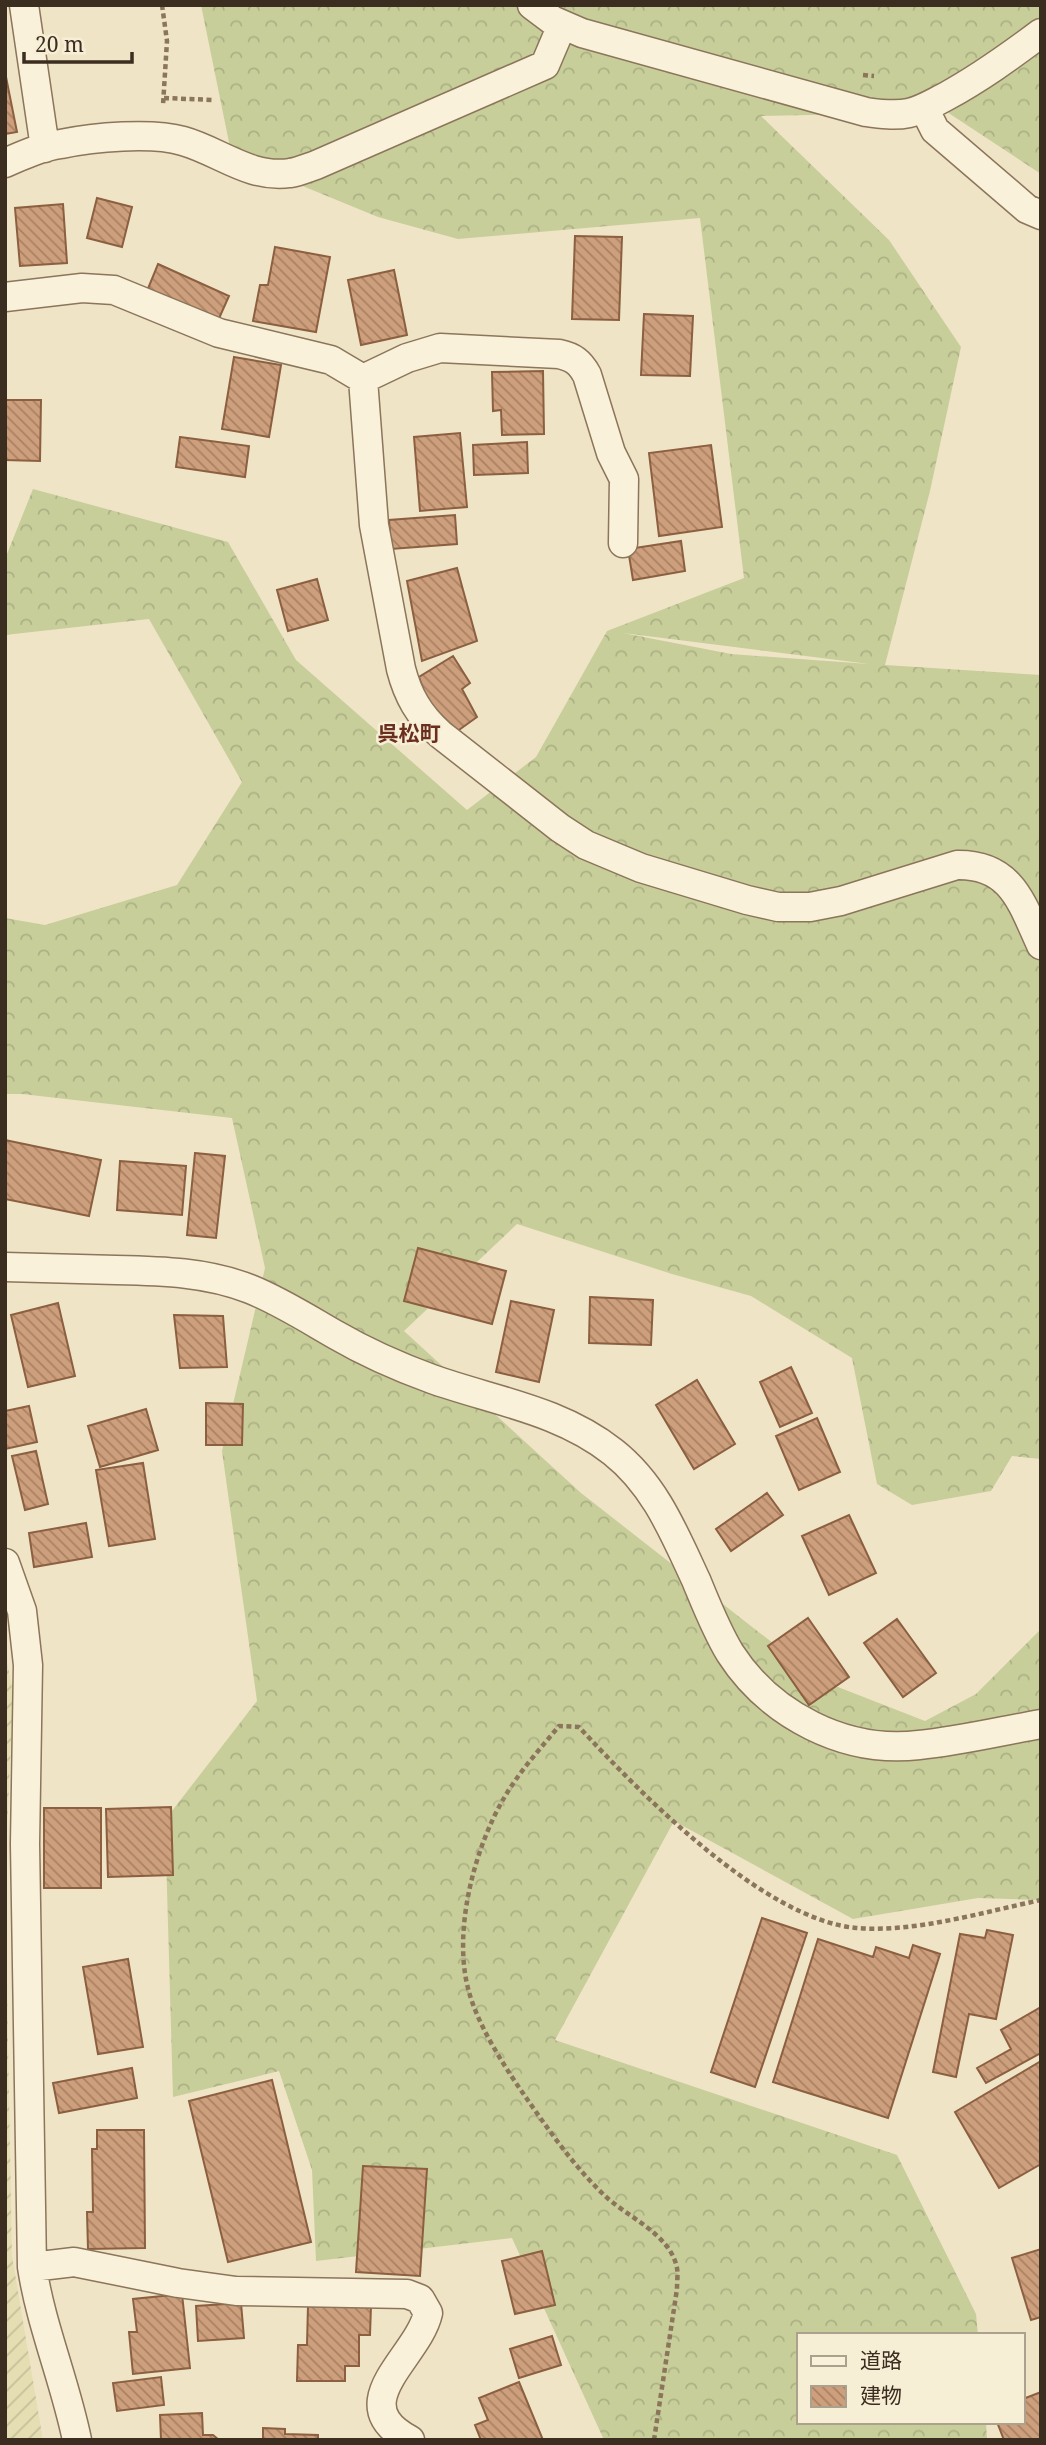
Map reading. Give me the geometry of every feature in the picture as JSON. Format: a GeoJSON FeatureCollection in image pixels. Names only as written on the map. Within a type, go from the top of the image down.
{"type":"FeatureCollection","features":[{"type":"Feature","properties":{"kind":"street"},"geometry":{"type":"LineString","coordinates":[[24,5],[45,148]]}},
{"type":"Feature","properties":{"kind":"street"},"geometry":{"type":"LineString","coordinates":[[532,5],[552,20],[582,33],[866,112],[889,115],[908,114],[924,108],[982,77],[1041,33]]}},
{"type":"Feature","properties":{"kind":"street"},"geometry":{"type":"LineString","coordinates":[[5,163],[45,148],[78,142],[160,137],[201,147],[261,173],[289,173],[316,165],[545,65],[562,25]]}},
{"type":"Feature","properties":{"kind":"street"},"geometry":{"type":"LineString","coordinates":[[924,108],[936,130],[1027,209],[1041,215]]}},
{"type":"Feature","properties":{"kind":"street"},"geometry":{"type":"LineString","coordinates":[[5,297],[82,288],[114,290],[219,333],[331,360],[363,379]]}},
{"type":"Feature","properties":{"kind":"street"},"geometry":{"type":"LineString","coordinates":[[363,379],[407,358],[440,348],[571,356],[581,364],[587,375],[611,453],[624,479],[623,543]]}},
{"type":"Feature","properties":{"kind":"street"},"geometry":{"type":"LineString","coordinates":[[363,379],[374,525],[401,669],[414,706],[440,734],[561,828],[612,858],[778,907],[810,907],[841,901],[943,869],[972,865],[999,875],[1010,885],[1019,897],[1041,945]]}},
{"type":"Feature","properties":{"kind":"street"},"geometry":{"type":"LineString","coordinates":[[5,1267],[168,1271],[221,1279],[271,1298],[369,1353],[401,1367],[542,1412],[593,1437],[623,1461],[655,1498],[729,1651],[746,1674],[779,1706],[811,1726],[836,1736],[891,1747],[919,1746],[1041,1724]]}},
{"type":"Feature","properties":{"kind":"street"},"geometry":{"type":"LineString","coordinates":[[5,1563],[22,1611],[28,1665],[25,1844],[32,2267],[36,2294],[77,2440]]}},
{"type":"Feature","properties":{"kind":"street"},"geometry":{"type":"LineString","coordinates":[[32,2267],[74,2262],[207,2288],[265,2293],[407,2294],[420,2300],[428,2313],[424,2328],[382,2392],[382,2409],[388,2424],[410,2440]]}},
{"type":"Feature","properties":{"kind":"path"},"geometry":{"type":"LineString","coordinates":[[160,137],[167,41],[162,5]]}},
{"type":"Feature","properties":{"kind":"path"},"geometry":{"type":"LineString","coordinates":[[163,97],[214,100]]}},
{"type":"Feature","properties":{"kind":"path"},"geometry":{"type":"LineString","coordinates":[[654,2440],[677,2289],[677,2268],[669,2249],[604,2196],[557,2142],[516,2083],[480,2020],[469,1992],[463,1963],[464,1933],[471,1886],[484,1841],[504,1798],[531,1759],[559,1726],[579,1727],[625,1777],[686,1833],[752,1883],[800,1913],[855,1928],[912,1926],[1041,1900]]}},
{"type":"Feature","properties":{"kind":"shaded area"},"geometry":{"type":"Polygon","coordinates":[[[5,1651],[13,1693],[5,1878],[5,1651]]]}},
{"type":"Feature","properties":{"kind":"shaded area"},"geometry":{"type":"Polygon","coordinates":[[[5,1878],[12,2256],[43,2440],[5,2440],[5,1878]]]}},
{"type":"Feature","properties":{"kind":"green space"},"geometry":{"type":"Polygon","coordinates":[[[201,5],[1041,5],[1041,174],[947,112],[761,116],[889,240],[961,347],[930,491],[885,665],[1041,675],[1041,1459],[1012,1456],[991,1491],[912,1505],[877,1484],[852,1358],[751,1296],[672,1274],[517,1224],[404,1331],[581,1493],[820,1680],[925,1721],[976,1694],[1041,1629],[1041,1900],[978,1898],[853,1919],[674,1821],[555,2040],[897,2155],[976,2314],[978,2333],[797,2333],[797,2424],[986,2424],[987,2440],[604,2440],[512,2238],[316,2261],[312,2170],[279,2071],[173,2097],[165,1820],[257,1701],[222,1451],[265,1268],[232,1118],[5,1094],[5,918],[45,925],[177,885],[242,782],[149,619],[5,635],[5,559],[33,489],[228,542],[296,660],[467,810],[536,757],[607,631],[744,578],[700,218],[458,239],[378,217],[232,157],[201,5]],[[623,633],[731,654],[869,664],[623,633]]]}},
{"type":"Feature","properties":{"kind":"building"},"geometry":{"type":"Polygon","coordinates":[[[5,72],[17,132],[5,134],[5,72]]]}},
{"type":"Feature","properties":{"kind":"building"},"geometry":{"type":"Polygon","coordinates":[[[97,198],[132,207],[122,247],[87,238],[97,198]]]}},
{"type":"Feature","properties":{"kind":"building"},"geometry":{"type":"Polygon","coordinates":[[[63,204],[67,263],[20,266],[15,208],[63,204]]]}},
{"type":"Feature","properties":{"kind":"building"},"geometry":{"type":"Polygon","coordinates":[[[575,236],[622,237],[619,320],[572,319],[575,236]]]}},
{"type":"Feature","properties":{"kind":"building"},"geometry":{"type":"Polygon","coordinates":[[[275,247],[330,257],[316,332],[253,321],[260,285],[268,285],[275,247]]]}},
{"type":"Feature","properties":{"kind":"building"},"geometry":{"type":"Polygon","coordinates":[[[158,264],[229,296],[217,323],[147,291],[158,264]]]}},
{"type":"Feature","properties":{"kind":"building"},"geometry":{"type":"Polygon","coordinates":[[[394,270],[407,335],[361,345],[348,280],[394,270]]]}},
{"type":"Feature","properties":{"kind":"building"},"geometry":{"type":"Polygon","coordinates":[[[644,314],[693,316],[690,376],[641,375],[644,314]]]}},
{"type":"Feature","properties":{"kind":"building"},"geometry":{"type":"Polygon","coordinates":[[[234,357],[281,365],[269,437],[222,429],[234,357]]]}},
{"type":"Feature","properties":{"kind":"building"},"geometry":{"type":"Polygon","coordinates":[[[543,371],[544,434],[502,435],[501,410],[493,411],[492,372],[543,371]]]}},
{"type":"Feature","properties":{"kind":"building"},"geometry":{"type":"Polygon","coordinates":[[[5,400],[41,400],[40,461],[5,460],[5,400]]]}},
{"type":"Feature","properties":{"kind":"building"},"geometry":{"type":"Polygon","coordinates":[[[460,433],[467,507],[420,511],[414,437],[460,433]]]}},
{"type":"Feature","properties":{"kind":"building"},"geometry":{"type":"Polygon","coordinates":[[[180,437],[249,446],[245,477],[176,467],[180,437]]]}},
{"type":"Feature","properties":{"kind":"building"},"geometry":{"type":"Polygon","coordinates":[[[527,442],[528,473],[474,475],[473,445],[527,442]]]}},
{"type":"Feature","properties":{"kind":"building"},"geometry":{"type":"Polygon","coordinates":[[[711,445],[722,527],[659,536],[649,453],[711,445]]]}},
{"type":"Feature","properties":{"kind":"building"},"geometry":{"type":"Polygon","coordinates":[[[455,515],[457,544],[391,549],[389,520],[455,515]]]}},
{"type":"Feature","properties":{"kind":"building"},"geometry":{"type":"Polygon","coordinates":[[[681,541],[685,571],[633,580],[628,549],[681,541]]]}},
{"type":"Feature","properties":{"kind":"building"},"geometry":{"type":"Polygon","coordinates":[[[457,568],[477,641],[422,661],[407,581],[457,568]]]}},
{"type":"Feature","properties":{"kind":"building"},"geometry":{"type":"Polygon","coordinates":[[[317,579],[328,620],[288,631],[277,590],[317,579]]]}},
{"type":"Feature","properties":{"kind":"building"},"geometry":{"type":"Polygon","coordinates":[[[453,656],[470,683],[462,689],[477,717],[452,735],[429,706],[419,677],[453,656]]]}},
{"type":"Feature","properties":{"kind":"building"},"geometry":{"type":"Polygon","coordinates":[[[5,1140],[101,1160],[89,1216],[5,1199],[5,1140]]]}},
{"type":"Feature","properties":{"kind":"building"},"geometry":{"type":"Polygon","coordinates":[[[195,1153],[225,1156],[216,1238],[187,1235],[195,1153]]]}},
{"type":"Feature","properties":{"kind":"building"},"geometry":{"type":"Polygon","coordinates":[[[120,1161],[186,1166],[182,1215],[117,1210],[120,1161]]]}},
{"type":"Feature","properties":{"kind":"building"},"geometry":{"type":"Polygon","coordinates":[[[418,1248],[506,1271],[492,1324],[404,1301],[418,1248]]]}},
{"type":"Feature","properties":{"kind":"building"},"geometry":{"type":"Polygon","coordinates":[[[590,1297],[653,1300],[651,1345],[589,1343],[590,1297]]]}},
{"type":"Feature","properties":{"kind":"building"},"geometry":{"type":"Polygon","coordinates":[[[511,1301],[554,1310],[539,1382],[496,1372],[511,1301]]]}},
{"type":"Feature","properties":{"kind":"building"},"geometry":{"type":"Polygon","coordinates":[[[58,1303],[75,1376],[28,1387],[11,1315],[58,1303]]]}},
{"type":"Feature","properties":{"kind":"building"},"geometry":{"type":"Polygon","coordinates":[[[174,1315],[223,1316],[227,1367],[180,1368],[174,1315]]]}},
{"type":"Feature","properties":{"kind":"building"},"geometry":{"type":"Polygon","coordinates":[[[791,1367],[812,1413],[780,1427],[760,1382],[791,1367]]]}},
{"type":"Feature","properties":{"kind":"building"},"geometry":{"type":"Polygon","coordinates":[[[697,1380],[735,1444],[694,1469],[656,1405],[697,1380]]]}},
{"type":"Feature","properties":{"kind":"building"},"geometry":{"type":"Polygon","coordinates":[[[206,1403],[243,1404],[242,1445],[206,1445],[206,1403]]]}},
{"type":"Feature","properties":{"kind":"building"},"geometry":{"type":"Polygon","coordinates":[[[29,1406],[37,1442],[5,1449],[5,1411],[29,1406]]]}},
{"type":"Feature","properties":{"kind":"building"},"geometry":{"type":"Polygon","coordinates":[[[146,1409],[158,1450],[100,1467],[88,1426],[146,1409]]]}},
{"type":"Feature","properties":{"kind":"building"},"geometry":{"type":"Polygon","coordinates":[[[817,1418],[840,1472],[799,1490],[776,1436],[817,1418]]]}},
{"type":"Feature","properties":{"kind":"building"},"geometry":{"type":"Polygon","coordinates":[[[36,1451],[48,1504],[25,1510],[12,1456],[36,1451]]]}},
{"type":"Feature","properties":{"kind":"building"},"geometry":{"type":"Polygon","coordinates":[[[143,1463],[155,1539],[109,1546],[96,1470],[143,1463]]]}},
{"type":"Feature","properties":{"kind":"building"},"geometry":{"type":"Polygon","coordinates":[[[767,1493],[783,1515],[731,1551],[716,1529],[767,1493]]]}},
{"type":"Feature","properties":{"kind":"building"},"geometry":{"type":"Polygon","coordinates":[[[849,1515],[876,1573],[829,1595],[802,1536],[849,1515]]]}},
{"type":"Feature","properties":{"kind":"building"},"geometry":{"type":"Polygon","coordinates":[[[86,1523],[92,1557],[34,1567],[29,1533],[86,1523]]]}},
{"type":"Feature","properties":{"kind":"building"},"geometry":{"type":"Polygon","coordinates":[[[808,1618],[849,1677],[809,1705],[768,1646],[808,1618]]]}},
{"type":"Feature","properties":{"kind":"building"},"geometry":{"type":"Polygon","coordinates":[[[897,1619],[936,1673],[903,1697],[864,1643],[897,1619]]]}},
{"type":"Feature","properties":{"kind":"building"},"geometry":{"type":"Polygon","coordinates":[[[171,1807],[173,1875],[108,1877],[106,1809],[171,1807]]]}},
{"type":"Feature","properties":{"kind":"building"},"geometry":{"type":"Polygon","coordinates":[[[44,1808],[101,1808],[101,1888],[44,1888],[44,1808]]]}},
{"type":"Feature","properties":{"kind":"building"},"geometry":{"type":"Polygon","coordinates":[[[762,1918],[807,1933],[755,2087],[711,2072],[762,1918]]]}},
{"type":"Feature","properties":{"kind":"building"},"geometry":{"type":"Polygon","coordinates":[[[987,1930],[1013,1935],[996,2019],[969,2014],[956,2077],[933,2072],[960,1934],[985,1938],[987,1930]]]}},
{"type":"Feature","properties":{"kind":"building"},"geometry":{"type":"Polygon","coordinates":[[[818,1939],[873,1957],[876,1947],[909,1958],[913,1945],[940,1954],[888,2118],[773,2082],[818,1939]]]}},
{"type":"Feature","properties":{"kind":"building"},"geometry":{"type":"Polygon","coordinates":[[[128,1959],[143,2047],[98,2054],[83,1967],[128,1959]]]}},
{"type":"Feature","properties":{"kind":"building"},"geometry":{"type":"Polygon","coordinates":[[[1041,2007],[1041,2053],[986,2083],[977,2068],[1011,2049],[1001,2030],[1041,2007]]]}},
{"type":"Feature","properties":{"kind":"building"},"geometry":{"type":"Polygon","coordinates":[[[1041,2061],[1041,2164],[999,2188],[955,2112],[1041,2061]]]}},
{"type":"Feature","properties":{"kind":"building"},"geometry":{"type":"Polygon","coordinates":[[[132,2068],[137,2098],[59,2113],[53,2083],[132,2068]]]}},
{"type":"Feature","properties":{"kind":"building"},"geometry":{"type":"Polygon","coordinates":[[[272,2080],[311,2242],[228,2262],[189,2101],[272,2080]]]}},
{"type":"Feature","properties":{"kind":"building"},"geometry":{"type":"Polygon","coordinates":[[[97,2130],[144,2130],[145,2248],[88,2249],[87,2212],[93,2212],[92,2149],[97,2149],[97,2130]]]}},
{"type":"Feature","properties":{"kind":"building"},"geometry":{"type":"Polygon","coordinates":[[[363,2166],[427,2169],[420,2276],[356,2272],[363,2166]]]}},
{"type":"Feature","properties":{"kind":"building"},"geometry":{"type":"Polygon","coordinates":[[[1041,2249],[1041,2317],[1031,2320],[1012,2258],[1041,2249]]]}},
{"type":"Feature","properties":{"kind":"building"},"geometry":{"type":"Polygon","coordinates":[[[542,2251],[555,2305],[515,2314],[502,2261],[542,2251]]]}},
{"type":"Feature","properties":{"kind":"building"},"geometry":{"type":"Polygon","coordinates":[[[182,2294],[190,2368],[133,2374],[129,2332],[137,2332],[133,2299],[182,2294]]]}},
{"type":"Feature","properties":{"kind":"building"},"geometry":{"type":"Polygon","coordinates":[[[241,2303],[244,2338],[198,2341],[196,2306],[241,2303]]]}},
{"type":"Feature","properties":{"kind":"building"},"geometry":{"type":"Polygon","coordinates":[[[308,2305],[371,2306],[370,2335],[359,2335],[359,2366],[345,2366],[345,2381],[297,2381],[298,2345],[307,2345],[308,2305]]]}},
{"type":"Feature","properties":{"kind":"building"},"geometry":{"type":"Polygon","coordinates":[[[552,2336],[561,2365],[519,2378],[510,2349],[552,2336]]]}},
{"type":"Feature","properties":{"kind":"building"},"geometry":{"type":"Polygon","coordinates":[[[161,2377],[164,2405],[117,2411],[113,2383],[161,2377]]]}},
{"type":"Feature","properties":{"kind":"building"},"geometry":{"type":"Polygon","coordinates":[[[519,2382],[543,2440],[481,2440],[475,2425],[488,2420],[479,2398],[519,2382]]]}},
{"type":"Feature","properties":{"kind":"building"},"geometry":{"type":"Polygon","coordinates":[[[1041,2392],[1041,2440],[1004,2440],[998,2424],[1025,2424],[1025,2398],[1041,2392]]]}},
{"type":"Feature","properties":{"kind":"building"},"geometry":{"type":"Polygon","coordinates":[[[202,2413],[203,2435],[213,2435],[219,2440],[161,2440],[160,2415],[202,2413]]]}},
{"type":"Feature","properties":{"kind":"building"},"geometry":{"type":"Polygon","coordinates":[[[263,2428],[285,2429],[285,2434],[318,2435],[318,2440],[263,2440],[263,2428]]]}},
{"type":"Feature","properties":{"kind":"district","name":"呉松町"},"geometry":{"type":"Point","coordinates":[409,733]}}]}
